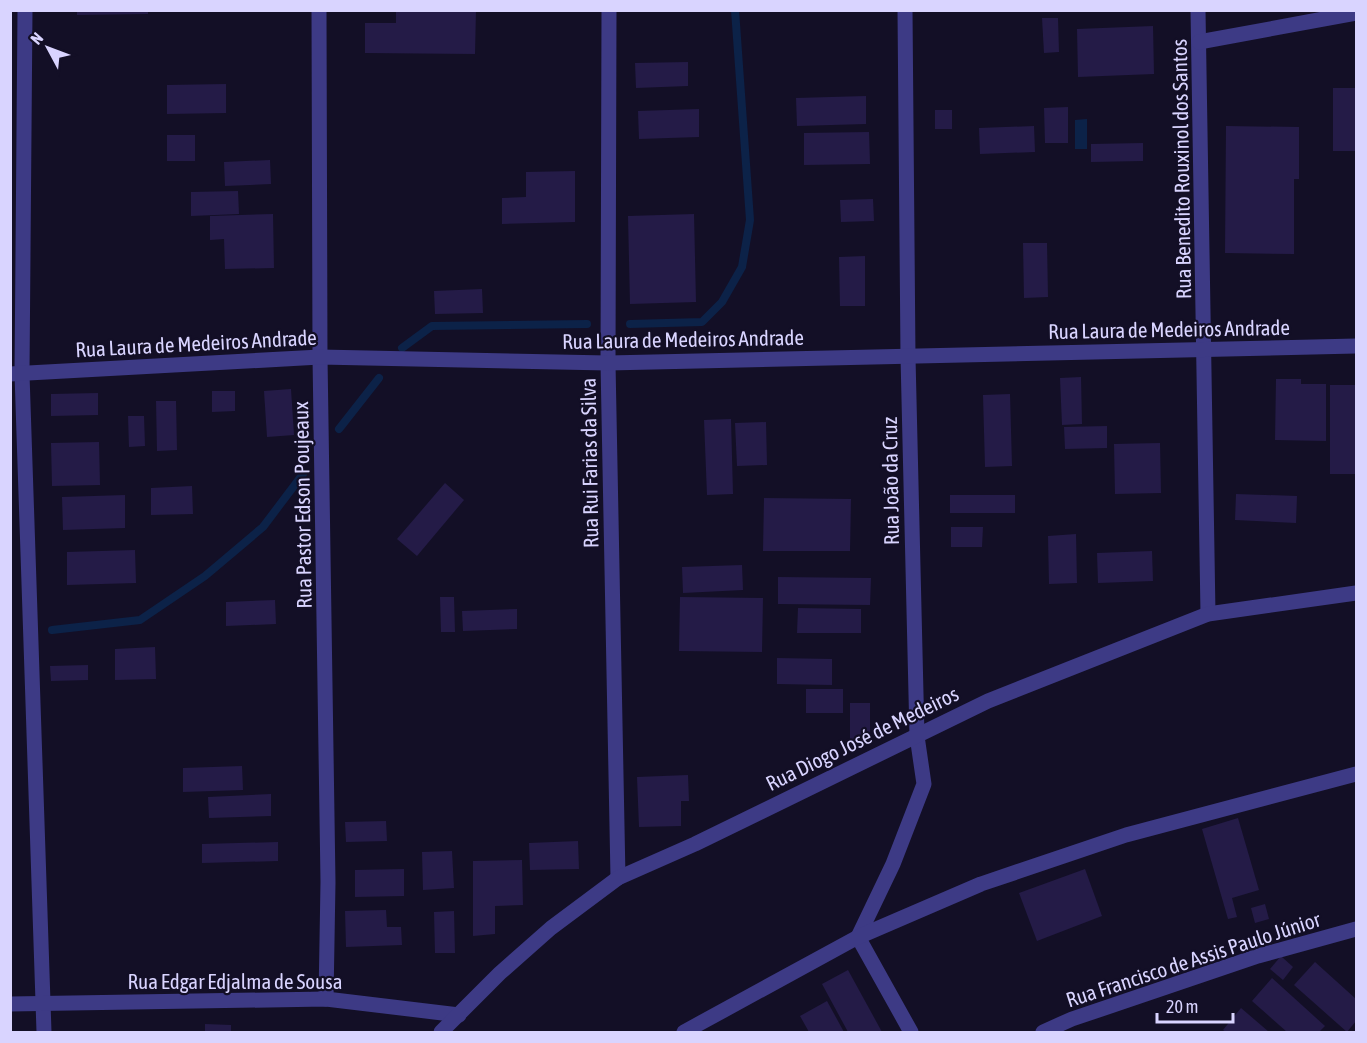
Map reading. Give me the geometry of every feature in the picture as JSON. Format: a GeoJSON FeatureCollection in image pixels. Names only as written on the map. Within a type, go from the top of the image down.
{"type":"FeatureCollection","features":[{"type":"Feature","properties":{"kind":"street"},"geometry":{"type":"LineString","coordinates":[[25,10],[16,374],[44,1032]]}},
{"type":"Feature","properties":{"kind":"street","name":"Rua Pastor Edson Poujeaux"},"geometry":{"type":"LineString","coordinates":[[319,10],[320,357],[328,882],[326,999]]}},
{"type":"Feature","properties":{"kind":"street","name":"Rua Rui Farias da Silva"},"geometry":{"type":"LineString","coordinates":[[609,10],[608,363],[618,878]]}},
{"type":"Feature","properties":{"kind":"street","name":"Rua João da Cruz"},"geometry":{"type":"LineString","coordinates":[[858,937],[892,864],[924,784],[917,736],[908,357],[905,10]]}},
{"type":"Feature","properties":{"kind":"street","name":"Rua Benedito Rouxinol dos Santos"},"geometry":{"type":"LineString","coordinates":[[1198,10],[1206,348],[1208,614]]}},
{"type":"Feature","properties":{"kind":"street"},"geometry":{"type":"LineString","coordinates":[[1199,42],[1356,13]]}},
{"type":"Feature","properties":{"kind":"street","name":"Rua Laura de Medeiros Andrade"},"geometry":{"type":"LineString","coordinates":[[16,374],[320,357],[608,363],[1356,346]]}},
{"type":"Feature","properties":{"kind":"street","name":"Rua Diogo José de Medeiros"},"geometry":{"type":"LineString","coordinates":[[441,1032],[551,928],[618,878],[988,700],[1208,614],[1356,593]]}},
{"type":"Feature","properties":{"kind":"street"},"geometry":{"type":"LineString","coordinates":[[684,1032],[858,937],[981,884],[1126,835],[1356,774]]}},
{"type":"Feature","properties":{"kind":"street","name":"Rua Francisco de Assis Paulo Júnior"},"geometry":{"type":"LineString","coordinates":[[1043,1032],[1072,1019],[1258,956],[1356,929]]}},
{"type":"Feature","properties":{"kind":"street"},"geometry":{"type":"LineString","coordinates":[[858,937],[911,1032]]}},
{"type":"Feature","properties":{"kind":"street","name":"Rua Edgar Edjalma de Sousa"},"geometry":{"type":"LineString","coordinates":[[10,1004],[326,999],[459,1015]]}},
{"type":"Feature","properties":{"kind":"water"},"geometry":{"type":"Polygon","coordinates":[[[1087,119],[1087,149],[1075,149],[1075,120],[1087,119]]]}},
{"type":"Feature","properties":{"kind":"building"},"geometry":{"type":"Polygon","coordinates":[[[77,10],[148,10],[148,14],[77,15],[77,10]]]}},
{"type":"Feature","properties":{"kind":"building"},"geometry":{"type":"Polygon","coordinates":[[[396,10],[476,10],[475,54],[365,53],[365,23],[396,23],[396,10]]]}},
{"type":"Feature","properties":{"kind":"building"},"geometry":{"type":"Polygon","coordinates":[[[1042,18],[1058,18],[1059,52],[1044,53],[1042,18]]]}},
{"type":"Feature","properties":{"kind":"building"},"geometry":{"type":"Polygon","coordinates":[[[1153,26],[1154,74],[1078,77],[1077,29],[1153,26]]]}},
{"type":"Feature","properties":{"kind":"building"},"geometry":{"type":"Polygon","coordinates":[[[688,62],[688,86],[636,88],[635,63],[688,62]]]}},
{"type":"Feature","properties":{"kind":"building"},"geometry":{"type":"Polygon","coordinates":[[[226,84],[226,113],[167,114],[167,85],[226,84]]]}},
{"type":"Feature","properties":{"kind":"building"},"geometry":{"type":"Polygon","coordinates":[[[1333,88],[1356,88],[1356,151],[1333,151],[1333,88]]]}},
{"type":"Feature","properties":{"kind":"building"},"geometry":{"type":"Polygon","coordinates":[[[866,96],[866,124],[797,126],[796,98],[866,96]]]}},
{"type":"Feature","properties":{"kind":"building"},"geometry":{"type":"Polygon","coordinates":[[[1068,107],[1068,143],[1045,143],[1044,108],[1068,107]]]}},
{"type":"Feature","properties":{"kind":"building"},"geometry":{"type":"Polygon","coordinates":[[[699,109],[699,137],[639,139],[638,111],[699,109]]]}},
{"type":"Feature","properties":{"kind":"building"},"geometry":{"type":"Polygon","coordinates":[[[935,110],[952,110],[952,129],[935,129],[935,110]]]}},
{"type":"Feature","properties":{"kind":"building"},"geometry":{"type":"Polygon","coordinates":[[[1034,126],[1035,152],[980,154],[979,128],[1034,126]]]}},
{"type":"Feature","properties":{"kind":"building"},"geometry":{"type":"Polygon","coordinates":[[[1226,126],[1299,127],[1299,179],[1294,179],[1294,254],[1225,253],[1226,126]]]}},
{"type":"Feature","properties":{"kind":"building"},"geometry":{"type":"Polygon","coordinates":[[[869,132],[870,164],[804,165],[804,133],[869,132]]]}},
{"type":"Feature","properties":{"kind":"building"},"geometry":{"type":"Polygon","coordinates":[[[167,135],[195,135],[195,161],[167,161],[167,135]]]}},
{"type":"Feature","properties":{"kind":"building"},"geometry":{"type":"Polygon","coordinates":[[[1143,143],[1143,161],[1091,162],[1091,144],[1143,143]]]}},
{"type":"Feature","properties":{"kind":"building"},"geometry":{"type":"Polygon","coordinates":[[[270,160],[271,184],[225,186],[224,162],[270,160]]]}},
{"type":"Feature","properties":{"kind":"building"},"geometry":{"type":"Polygon","coordinates":[[[575,171],[575,222],[502,224],[502,198],[526,197],[526,172],[575,171]]]}},
{"type":"Feature","properties":{"kind":"building"},"geometry":{"type":"Polygon","coordinates":[[[238,191],[239,214],[191,216],[191,192],[238,191]]]}},
{"type":"Feature","properties":{"kind":"building"},"geometry":{"type":"Polygon","coordinates":[[[873,199],[874,221],[841,222],[840,200],[873,199]]]}},
{"type":"Feature","properties":{"kind":"building"},"geometry":{"type":"Polygon","coordinates":[[[273,214],[274,268],[225,269],[224,239],[210,240],[210,216],[273,214]]]}},
{"type":"Feature","properties":{"kind":"building"},"geometry":{"type":"Polygon","coordinates":[[[694,214],[696,302],[630,304],[628,216],[694,214]]]}},
{"type":"Feature","properties":{"kind":"building"},"geometry":{"type":"Polygon","coordinates":[[[1023,243],[1047,243],[1048,297],[1024,298],[1023,243]]]}},
{"type":"Feature","properties":{"kind":"building"},"geometry":{"type":"Polygon","coordinates":[[[865,256],[865,306],[840,306],[839,257],[865,256]]]}},
{"type":"Feature","properties":{"kind":"building"},"geometry":{"type":"Polygon","coordinates":[[[482,289],[483,313],[435,314],[434,291],[482,289]]]}},
{"type":"Feature","properties":{"kind":"building"},"geometry":{"type":"Polygon","coordinates":[[[1081,377],[1082,424],[1062,425],[1060,378],[1081,377]]]}},
{"type":"Feature","properties":{"kind":"building"},"geometry":{"type":"Polygon","coordinates":[[[1276,379],[1301,379],[1301,384],[1326,384],[1326,441],[1275,440],[1276,379]]]}},
{"type":"Feature","properties":{"kind":"building"},"geometry":{"type":"Polygon","coordinates":[[[1330,385],[1356,385],[1356,474],[1330,474],[1330,385]]]}},
{"type":"Feature","properties":{"kind":"building"},"geometry":{"type":"Polygon","coordinates":[[[291,389],[294,435],[267,437],[264,391],[291,389]]]}},
{"type":"Feature","properties":{"kind":"building"},"geometry":{"type":"Polygon","coordinates":[[[212,391],[235,391],[235,411],[212,412],[212,391]]]}},
{"type":"Feature","properties":{"kind":"building"},"geometry":{"type":"Polygon","coordinates":[[[98,393],[98,415],[51,416],[51,394],[98,393]]]}},
{"type":"Feature","properties":{"kind":"building"},"geometry":{"type":"Polygon","coordinates":[[[1010,394],[1012,466],[985,467],[983,395],[1010,394]]]}},
{"type":"Feature","properties":{"kind":"building"},"geometry":{"type":"Polygon","coordinates":[[[156,401],[176,401],[177,450],[157,451],[156,401]]]}},
{"type":"Feature","properties":{"kind":"building"},"geometry":{"type":"Polygon","coordinates":[[[128,416],[144,416],[145,446],[129,447],[128,416]]]}},
{"type":"Feature","properties":{"kind":"building"},"geometry":{"type":"Polygon","coordinates":[[[731,419],[733,494],[707,495],[704,420],[731,419]]]}},
{"type":"Feature","properties":{"kind":"building"},"geometry":{"type":"Polygon","coordinates":[[[766,422],[767,465],[737,466],[735,423],[766,422]]]}},
{"type":"Feature","properties":{"kind":"building"},"geometry":{"type":"Polygon","coordinates":[[[1107,426],[1107,448],[1065,449],[1064,427],[1107,426]]]}},
{"type":"Feature","properties":{"kind":"building"},"geometry":{"type":"Polygon","coordinates":[[[99,442],[100,485],[52,486],[51,443],[99,442]]]}},
{"type":"Feature","properties":{"kind":"building"},"geometry":{"type":"Polygon","coordinates":[[[1160,443],[1161,493],[1115,494],[1114,444],[1160,443]]]}},
{"type":"Feature","properties":{"kind":"building"},"geometry":{"type":"Polygon","coordinates":[[[445,483],[464,500],[417,556],[397,539],[445,483]]]}},
{"type":"Feature","properties":{"kind":"building"},"geometry":{"type":"Polygon","coordinates":[[[192,486],[193,514],[151,515],[151,488],[192,486]]]}},
{"type":"Feature","properties":{"kind":"building"},"geometry":{"type":"Polygon","coordinates":[[[1236,494],[1297,496],[1296,523],[1235,520],[1236,494]]]}},
{"type":"Feature","properties":{"kind":"building"},"geometry":{"type":"Polygon","coordinates":[[[125,495],[125,528],[63,530],[62,497],[125,495]]]}},
{"type":"Feature","properties":{"kind":"building"},"geometry":{"type":"Polygon","coordinates":[[[950,495],[1015,495],[1015,513],[950,513],[950,495]]]}},
{"type":"Feature","properties":{"kind":"building"},"geometry":{"type":"Polygon","coordinates":[[[764,498],[851,499],[850,551],[763,551],[764,498]]]}},
{"type":"Feature","properties":{"kind":"building"},"geometry":{"type":"Polygon","coordinates":[[[951,527],[983,527],[982,547],[951,547],[951,527]]]}},
{"type":"Feature","properties":{"kind":"building"},"geometry":{"type":"Polygon","coordinates":[[[1076,534],[1077,583],[1049,584],[1048,536],[1076,534]]]}},
{"type":"Feature","properties":{"kind":"building"},"geometry":{"type":"Polygon","coordinates":[[[135,550],[136,583],[67,585],[67,552],[135,550]]]}},
{"type":"Feature","properties":{"kind":"building"},"geometry":{"type":"Polygon","coordinates":[[[1152,551],[1153,581],[1098,583],[1097,553],[1152,551]]]}},
{"type":"Feature","properties":{"kind":"building"},"geometry":{"type":"Polygon","coordinates":[[[742,565],[743,590],[683,593],[682,567],[742,565]]]}},
{"type":"Feature","properties":{"kind":"building"},"geometry":{"type":"Polygon","coordinates":[[[778,577],[871,578],[870,605],[778,604],[778,577]]]}},
{"type":"Feature","properties":{"kind":"building"},"geometry":{"type":"Polygon","coordinates":[[[440,597],[454,597],[455,632],[441,632],[440,597]]]}},
{"type":"Feature","properties":{"kind":"building"},"geometry":{"type":"Polygon","coordinates":[[[680,597],[763,598],[762,652],[679,651],[680,597]]]}},
{"type":"Feature","properties":{"kind":"building"},"geometry":{"type":"Polygon","coordinates":[[[275,600],[276,624],[226,626],[226,602],[275,600]]]}},
{"type":"Feature","properties":{"kind":"building"},"geometry":{"type":"Polygon","coordinates":[[[798,608],[861,609],[861,633],[797,633],[798,608]]]}},
{"type":"Feature","properties":{"kind":"building"},"geometry":{"type":"Polygon","coordinates":[[[517,609],[517,629],[463,631],[462,611],[517,609]]]}},
{"type":"Feature","properties":{"kind":"building"},"geometry":{"type":"Polygon","coordinates":[[[155,647],[156,679],[115,680],[115,649],[155,647]]]}},
{"type":"Feature","properties":{"kind":"building"},"geometry":{"type":"Polygon","coordinates":[[[777,658],[832,659],[832,685],[777,684],[777,658]]]}},
{"type":"Feature","properties":{"kind":"building"},"geometry":{"type":"Polygon","coordinates":[[[88,665],[88,680],[51,681],[50,666],[88,665]]]}},
{"type":"Feature","properties":{"kind":"building"},"geometry":{"type":"Polygon","coordinates":[[[806,689],[843,689],[843,713],[806,713],[806,689]]]}},
{"type":"Feature","properties":{"kind":"building"},"geometry":{"type":"Polygon","coordinates":[[[850,703],[870,703],[870,741],[850,741],[850,703]]]}},
{"type":"Feature","properties":{"kind":"building"},"geometry":{"type":"Polygon","coordinates":[[[242,766],[243,790],[183,792],[183,768],[242,766]]]}},
{"type":"Feature","properties":{"kind":"building"},"geometry":{"type":"Polygon","coordinates":[[[688,775],[689,801],[681,801],[681,826],[639,827],[637,777],[688,775]]]}},
{"type":"Feature","properties":{"kind":"building"},"geometry":{"type":"Polygon","coordinates":[[[271,794],[271,816],[209,818],[208,797],[271,794]]]}},
{"type":"Feature","properties":{"kind":"building"},"geometry":{"type":"Polygon","coordinates":[[[1238,818],[1259,890],[1232,898],[1237,917],[1228,919],[1202,829],[1238,818]]]}},
{"type":"Feature","properties":{"kind":"building"},"geometry":{"type":"Polygon","coordinates":[[[386,821],[387,841],[346,842],[345,822],[386,821]]]}},
{"type":"Feature","properties":{"kind":"building"},"geometry":{"type":"Polygon","coordinates":[[[578,841],[579,869],[530,870],[529,843],[578,841]]]}},
{"type":"Feature","properties":{"kind":"building"},"geometry":{"type":"Polygon","coordinates":[[[278,842],[278,861],[202,863],[202,844],[278,842]]]}},
{"type":"Feature","properties":{"kind":"building"},"geometry":{"type":"Polygon","coordinates":[[[452,851],[454,888],[423,890],[422,852],[452,851]]]}},
{"type":"Feature","properties":{"kind":"building"},"geometry":{"type":"Polygon","coordinates":[[[522,860],[523,905],[495,906],[495,934],[473,936],[473,861],[522,860]]]}},
{"type":"Feature","properties":{"kind":"building"},"geometry":{"type":"Polygon","coordinates":[[[404,869],[404,896],[355,897],[355,870],[404,869]]]}},
{"type":"Feature","properties":{"kind":"building"},"geometry":{"type":"Polygon","coordinates":[[[1085,869],[1102,916],[1037,941],[1019,893],[1085,869]]]}},
{"type":"Feature","properties":{"kind":"building"},"geometry":{"type":"Polygon","coordinates":[[[1265,904],[1269,919],[1255,923],[1251,908],[1265,904]]]}},
{"type":"Feature","properties":{"kind":"building"},"geometry":{"type":"Polygon","coordinates":[[[386,910],[387,927],[401,927],[402,945],[346,947],[345,911],[386,910]]]}},
{"type":"Feature","properties":{"kind":"building"},"geometry":{"type":"Polygon","coordinates":[[[454,911],[455,953],[435,953],[434,912],[454,911]]]}},
{"type":"Feature","properties":{"kind":"building"},"geometry":{"type":"Polygon","coordinates":[[[1281,956],[1293,967],[1283,980],[1270,969],[1281,956]]]}},
{"type":"Feature","properties":{"kind":"building"},"geometry":{"type":"Polygon","coordinates":[[[1315,962],[1356,999],[1356,1021],[1347,1032],[1294,985],[1315,962]]]}},
{"type":"Feature","properties":{"kind":"building"},"geometry":{"type":"Polygon","coordinates":[[[848,970],[882,1032],[848,1032],[822,984],[848,970]]]}},
{"type":"Feature","properties":{"kind":"building"},"geometry":{"type":"Polygon","coordinates":[[[1272,978],[1325,1026],[1319,1032],[1287,1032],[1252,1001],[1272,978]]]}},
{"type":"Feature","properties":{"kind":"building"},"geometry":{"type":"Polygon","coordinates":[[[827,1001],[844,1032],[809,1032],[800,1016],[827,1001]]]}},
{"type":"Feature","properties":{"kind":"building"},"geometry":{"type":"Polygon","coordinates":[[[1241,1008],[1269,1032],[1226,1032],[1223,1030],[1241,1008]]]}},
{"type":"Feature","properties":{"kind":"building"},"geometry":{"type":"Polygon","coordinates":[[[205,1024],[231,1025],[231,1032],[205,1032],[205,1024]]]}},
{"type":"Feature","properties":{"kind":"waterway"},"geometry":{"type":"LineString","coordinates":[[630,324],[702,322],[722,302],[742,267],[750,220],[735,10]]}},
{"type":"Feature","properties":{"kind":"waterway"},"geometry":{"type":"LineString","coordinates":[[402,348],[432,326],[587,324]]}},
{"type":"Feature","properties":{"kind":"waterway"},"geometry":{"type":"LineString","coordinates":[[339,429],[379,378]]}},
{"type":"Feature","properties":{"kind":"waterway"},"geometry":{"type":"LineString","coordinates":[[52,630],[140,620],[205,576],[263,527],[303,474]]}}]}
